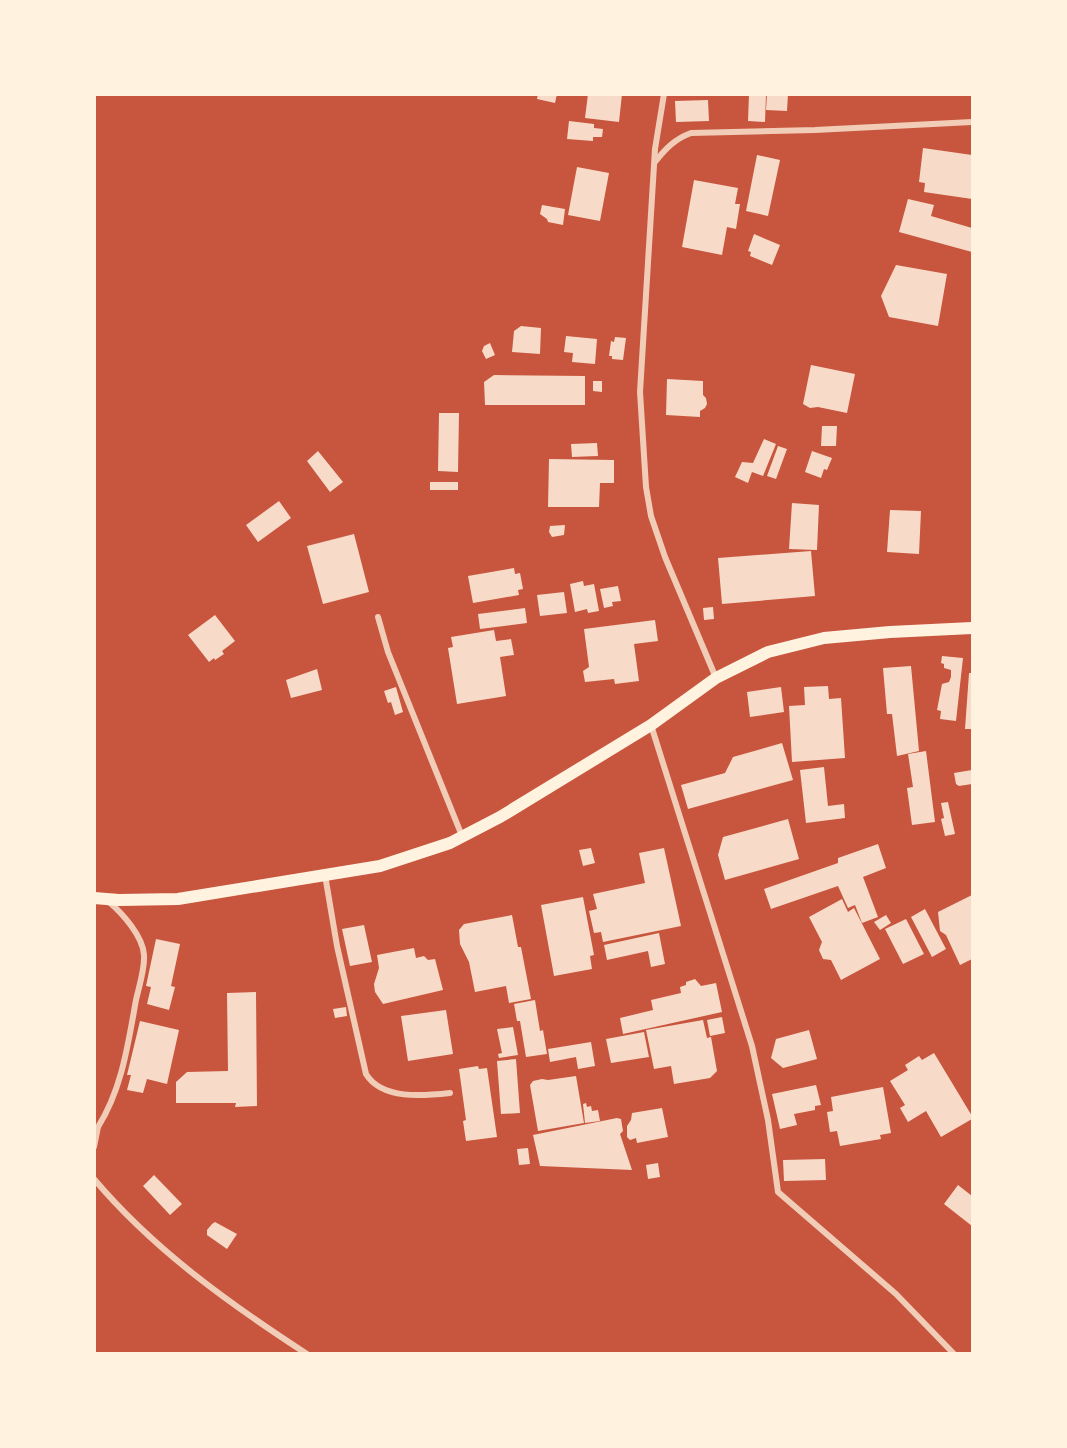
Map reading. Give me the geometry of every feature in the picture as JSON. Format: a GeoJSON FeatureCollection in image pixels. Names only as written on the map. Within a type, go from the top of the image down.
{"type":"FeatureCollection","features":[{"type":"Feature","properties":{"kind":"main road"},"geometry":{"type":"LineString","coordinates":[[100,899],[178,899],[380,866],[421,854],[501,817],[651,725],[716,678],[768,652],[824,638],[972,628]]}},
{"type":"Feature","properties":{"kind":"street"},"geometry":{"type":"LineString","coordinates":[[664,94],[654,162],[640,393],[646,487],[651,516],[665,557],[716,678]]}},
{"type":"Feature","properties":{"kind":"street"},"geometry":{"type":"LineString","coordinates":[[654,162],[677,138],[691,133],[814,130],[972,122]]}},
{"type":"Feature","properties":{"kind":"street"},"geometry":{"type":"LineString","coordinates":[[378,617],[388,652],[462,837]]}},
{"type":"Feature","properties":{"kind":"street"},"geometry":{"type":"LineString","coordinates":[[651,725],[752,1046],[768,1120],[778,1192],[888,1287],[954,1353]]}},
{"type":"Feature","properties":{"kind":"street"},"geometry":{"type":"LineString","coordinates":[[326,875],[338,946],[366,1074],[380,1089],[420,1096],[450,1093]]}},
{"type":"Feature","properties":{"kind":"street"},"geometry":{"type":"LineString","coordinates":[[94,1147],[96,1127],[108,1110],[123,1067],[144,953],[135,932],[122,914],[100,899]]}},
{"type":"Feature","properties":{"kind":"street"},"geometry":{"type":"LineString","coordinates":[[94,1179],[119,1209],[173,1257],[246,1314],[307,1353]]}},
{"type":"Feature","properties":{"kind":"building"},"geometry":{"type":"Polygon","coordinates":[[[538,94],[557,94],[555,103],[537,99],[538,94]]]}},
{"type":"Feature","properties":{"kind":"building"},"geometry":{"type":"Polygon","coordinates":[[[588,94],[622,94],[619,122],[585,118],[588,94]]]}},
{"type":"Feature","properties":{"kind":"building"},"geometry":{"type":"Polygon","coordinates":[[[749,94],[766,94],[765,122],[748,121],[749,94]]]}},
{"type":"Feature","properties":{"kind":"building"},"geometry":{"type":"Polygon","coordinates":[[[767,94],[788,94],[787,111],[766,110],[767,94]]]}},
{"type":"Feature","properties":{"kind":"building"},"geometry":{"type":"Polygon","coordinates":[[[708,100],[709,121],[676,122],[675,101],[708,100]]]}},
{"type":"Feature","properties":{"kind":"building"},"geometry":{"type":"Polygon","coordinates":[[[569,121],[594,124],[594,128],[603,129],[602,137],[593,137],[593,141],[567,139],[569,121]]]}},
{"type":"Feature","properties":{"kind":"building"},"geometry":{"type":"Polygon","coordinates":[[[923,148],[972,155],[972,199],[924,192],[925,183],[919,182],[923,148]]]}},
{"type":"Feature","properties":{"kind":"building"},"geometry":{"type":"Polygon","coordinates":[[[757,155],[780,160],[768,216],[746,211],[757,155]]]}},
{"type":"Feature","properties":{"kind":"building"},"geometry":{"type":"Polygon","coordinates":[[[577,167],[609,173],[600,221],[568,215],[577,167]]]}},
{"type":"Feature","properties":{"kind":"building"},"geometry":{"type":"Polygon","coordinates":[[[694,180],[738,188],[735,204],[740,204],[736,229],[727,227],[722,255],[682,247],[694,180]]]}},
{"type":"Feature","properties":{"kind":"building"},"geometry":{"type":"Polygon","coordinates":[[[908,199],[934,205],[931,216],[972,228],[972,252],[899,232],[908,199]]]}},
{"type":"Feature","properties":{"kind":"building"},"geometry":{"type":"Polygon","coordinates":[[[542,205],[565,209],[563,225],[548,222],[540,214],[542,205]]]}},
{"type":"Feature","properties":{"kind":"building"},"geometry":{"type":"Polygon","coordinates":[[[754,234],[780,245],[772,265],[750,256],[751,252],[748,251],[754,234]]]}},
{"type":"Feature","properties":{"kind":"building"},"geometry":{"type":"Polygon","coordinates":[[[896,265],[947,274],[938,326],[889,317],[881,296],[896,265]]]}},
{"type":"Feature","properties":{"kind":"building"},"geometry":{"type":"Polygon","coordinates":[[[521,326],[541,328],[540,354],[512,352],[514,331],[521,326]]]}},
{"type":"Feature","properties":{"kind":"building"},"geometry":{"type":"Polygon","coordinates":[[[566,336],[597,339],[595,364],[572,362],[573,353],[564,352],[566,336]]]}},
{"type":"Feature","properties":{"kind":"building"},"geometry":{"type":"Polygon","coordinates":[[[615,337],[626,338],[623,360],[612,359],[612,356],[609,356],[611,341],[614,342],[615,337]]]}},
{"type":"Feature","properties":{"kind":"building"},"geometry":{"type":"Polygon","coordinates":[[[490,343],[495,355],[486,359],[482,351],[484,346],[490,343]]]}},
{"type":"Feature","properties":{"kind":"building"},"geometry":{"type":"Polygon","coordinates":[[[811,365],[855,374],[847,413],[818,407],[810,408],[803,404],[811,365]]]}},
{"type":"Feature","properties":{"kind":"building"},"geometry":{"type":"Polygon","coordinates":[[[494,375],[585,376],[585,405],[485,405],[484,382],[494,375]]]}},
{"type":"Feature","properties":{"kind":"building"},"geometry":{"type":"Polygon","coordinates":[[[667,379],[703,381],[703,395],[707,404],[700,411],[700,417],[666,415],[667,379]]]}},
{"type":"Feature","properties":{"kind":"building"},"geometry":{"type":"Polygon","coordinates":[[[593,381],[602,381],[602,392],[593,391],[593,381]]]}},
{"type":"Feature","properties":{"kind":"building"},"geometry":{"type":"Polygon","coordinates":[[[439,413],[459,413],[458,472],[438,471],[439,413]]]}},
{"type":"Feature","properties":{"kind":"building"},"geometry":{"type":"Polygon","coordinates":[[[822,426],[837,426],[836,446],[821,446],[822,426]]]}},
{"type":"Feature","properties":{"kind":"building"},"geometry":{"type":"Polygon","coordinates":[[[764,439],[776,444],[763,476],[752,472],[748,483],[735,477],[742,462],[753,463],[764,439]]]}},
{"type":"Feature","properties":{"kind":"building"},"geometry":{"type":"Polygon","coordinates":[[[597,443],[598,456],[572,457],[571,444],[597,443]]]}},
{"type":"Feature","properties":{"kind":"building"},"geometry":{"type":"Polygon","coordinates":[[[778,446],[787,449],[776,479],[767,476],[778,446]]]}},
{"type":"Feature","properties":{"kind":"building"},"geometry":{"type":"Polygon","coordinates":[[[318,451],[343,482],[330,492],[307,461],[318,451]]]}},
{"type":"Feature","properties":{"kind":"building"},"geometry":{"type":"Polygon","coordinates":[[[812,451],[832,458],[821,478],[805,472],[812,451]]]}},
{"type":"Feature","properties":{"kind":"building"},"geometry":{"type":"Polygon","coordinates":[[[549,459],[614,460],[614,483],[600,483],[599,507],[548,507],[549,459]]]}},
{"type":"Feature","properties":{"kind":"building"},"geometry":{"type":"Polygon","coordinates":[[[430,482],[458,482],[458,490],[430,490],[430,482]]]}},
{"type":"Feature","properties":{"kind":"building"},"geometry":{"type":"Polygon","coordinates":[[[279,501],[291,518],[258,542],[246,525],[279,501]]]}},
{"type":"Feature","properties":{"kind":"building"},"geometry":{"type":"Polygon","coordinates":[[[792,503],[819,505],[817,550],[789,549],[792,503]]]}},
{"type":"Feature","properties":{"kind":"building"},"geometry":{"type":"Polygon","coordinates":[[[890,510],[921,511],[919,554],[887,552],[890,510]]]}},
{"type":"Feature","properties":{"kind":"building"},"geometry":{"type":"Polygon","coordinates":[[[565,525],[564,535],[552,537],[549,532],[550,526],[565,525]]]}},
{"type":"Feature","properties":{"kind":"building"},"geometry":{"type":"Polygon","coordinates":[[[354,534],[369,592],[323,604],[307,546],[354,534]]]}},
{"type":"Feature","properties":{"kind":"building"},"geometry":{"type":"Polygon","coordinates":[[[811,551],[815,596],[722,604],[718,558],[811,551]]]}},
{"type":"Feature","properties":{"kind":"building"},"geometry":{"type":"Polygon","coordinates":[[[514,568],[515,574],[520,573],[523,589],[518,590],[519,595],[473,603],[468,576],[514,568]]]}},
{"type":"Feature","properties":{"kind":"building"},"geometry":{"type":"Polygon","coordinates":[[[583,581],[584,586],[594,584],[599,611],[588,613],[587,609],[575,612],[570,584],[583,581]]]}},
{"type":"Feature","properties":{"kind":"building"},"geometry":{"type":"Polygon","coordinates":[[[618,586],[621,601],[612,602],[613,606],[604,608],[600,589],[618,586]]]}},
{"type":"Feature","properties":{"kind":"building"},"geometry":{"type":"Polygon","coordinates":[[[564,592],[567,613],[540,616],[537,595],[564,592]]]}},
{"type":"Feature","properties":{"kind":"building"},"geometry":{"type":"Polygon","coordinates":[[[713,607],[714,619],[704,620],[703,608],[713,607]]]}},
{"type":"Feature","properties":{"kind":"building"},"geometry":{"type":"Polygon","coordinates":[[[525,608],[527,623],[480,629],[478,614],[525,608]]]}},
{"type":"Feature","properties":{"kind":"building"},"geometry":{"type":"Polygon","coordinates":[[[215,615],[235,641],[222,651],[224,654],[209,662],[188,635],[215,615]]]}},
{"type":"Feature","properties":{"kind":"building"},"geometry":{"type":"Polygon","coordinates":[[[655,620],[658,641],[634,644],[639,681],[615,684],[614,679],[585,682],[583,671],[589,667],[584,629],[655,620]]]}},
{"type":"Feature","properties":{"kind":"building"},"geometry":{"type":"Polygon","coordinates":[[[494,630],[496,641],[511,639],[514,655],[500,657],[506,696],[457,704],[448,648],[453,647],[451,637],[494,630]]]}},
{"type":"Feature","properties":{"kind":"building"},"geometry":{"type":"Polygon","coordinates":[[[942,656],[963,658],[956,721],[940,719],[941,711],[937,710],[942,684],[949,682],[951,677],[951,670],[944,668],[944,664],[941,663],[942,656]]]}},
{"type":"Feature","properties":{"kind":"building"},"geometry":{"type":"Polygon","coordinates":[[[911,666],[919,751],[897,756],[892,714],[887,714],[883,668],[911,666]]]}},
{"type":"Feature","properties":{"kind":"building"},"geometry":{"type":"Polygon","coordinates":[[[317,669],[322,690],[291,698],[286,680],[317,669]]]}},
{"type":"Feature","properties":{"kind":"building"},"geometry":{"type":"Polygon","coordinates":[[[969,673],[972,673],[972,729],[965,729],[969,673]]]}},
{"type":"Feature","properties":{"kind":"building"},"geometry":{"type":"Polygon","coordinates":[[[828,686],[829,699],[841,698],[845,758],[792,762],[789,706],[805,705],[804,687],[828,686]]]}},
{"type":"Feature","properties":{"kind":"building"},"geometry":{"type":"Polygon","coordinates":[[[396,687],[403,712],[395,715],[384,691],[396,687]]]}},
{"type":"Feature","properties":{"kind":"building"},"geometry":{"type":"Polygon","coordinates":[[[781,687],[784,712],[750,717],[747,692],[781,687]]]}},
{"type":"Feature","properties":{"kind":"building"},"geometry":{"type":"Polygon","coordinates":[[[782,743],[793,780],[688,809],[681,785],[725,773],[733,757],[782,743]]]}},
{"type":"Feature","properties":{"kind":"building"},"geometry":{"type":"Polygon","coordinates":[[[926,751],[935,822],[912,825],[907,788],[913,787],[908,754],[926,751]]]}},
{"type":"Feature","properties":{"kind":"building"},"geometry":{"type":"Polygon","coordinates":[[[824,767],[828,806],[844,804],[845,818],[806,823],[800,770],[824,767]]]}},
{"type":"Feature","properties":{"kind":"building"},"geometry":{"type":"Polygon","coordinates":[[[972,770],[972,784],[959,786],[956,784],[954,773],[972,770]]]}},
{"type":"Feature","properties":{"kind":"building"},"geometry":{"type":"Polygon","coordinates":[[[948,802],[955,834],[945,836],[941,819],[944,818],[941,803],[948,802]]]}},
{"type":"Feature","properties":{"kind":"building"},"geometry":{"type":"Polygon","coordinates":[[[788,819],[799,859],[725,880],[718,855],[723,837],[788,819]]]}},
{"type":"Feature","properties":{"kind":"building"},"geometry":{"type":"Polygon","coordinates":[[[878,844],[886,868],[863,877],[878,917],[862,923],[855,905],[848,908],[838,886],[771,909],[764,889],[838,863],[838,858],[878,844]]]}},
{"type":"Feature","properties":{"kind":"building"},"geometry":{"type":"Polygon","coordinates":[[[591,848],[595,863],[583,866],[579,850],[591,848]]]}},
{"type":"Feature","properties":{"kind":"building"},"geometry":{"type":"Polygon","coordinates":[[[664,848],[681,926],[603,942],[601,932],[594,933],[589,911],[597,909],[593,894],[645,883],[639,853],[664,848]]]}},
{"type":"Feature","properties":{"kind":"building"},"geometry":{"type":"Polygon","coordinates":[[[972,895],[972,959],[960,965],[946,935],[940,931],[938,912],[972,895]]]}},
{"type":"Feature","properties":{"kind":"building"},"geometry":{"type":"Polygon","coordinates":[[[583,897],[594,955],[590,956],[592,969],[554,976],[541,905],[583,897]]]}},
{"type":"Feature","properties":{"kind":"building"},"geometry":{"type":"Polygon","coordinates":[[[842,899],[848,912],[854,908],[880,959],[841,980],[831,960],[823,959],[819,950],[822,942],[809,917],[842,899]]]}},
{"type":"Feature","properties":{"kind":"building"},"geometry":{"type":"Polygon","coordinates":[[[925,909],[946,949],[932,957],[911,917],[925,909]]]}},
{"type":"Feature","properties":{"kind":"building"},"geometry":{"type":"Polygon","coordinates":[[[512,915],[531,999],[509,1003],[506,986],[475,992],[469,962],[460,944],[459,930],[464,924],[512,915]]]}},
{"type":"Feature","properties":{"kind":"building"},"geometry":{"type":"Polygon","coordinates":[[[886,915],[891,923],[880,930],[874,922],[886,915]]]}},
{"type":"Feature","properties":{"kind":"building"},"geometry":{"type":"Polygon","coordinates":[[[906,919],[924,954],[903,964],[885,929],[906,919]]]}},
{"type":"Feature","properties":{"kind":"building"},"geometry":{"type":"Polygon","coordinates":[[[364,925],[372,962],[350,966],[342,929],[364,925]]]}},
{"type":"Feature","properties":{"kind":"building"},"geometry":{"type":"Polygon","coordinates":[[[659,933],[665,964],[651,967],[648,951],[607,960],[604,945],[659,933]]]}},
{"type":"Feature","properties":{"kind":"building"},"geometry":{"type":"Polygon","coordinates":[[[156,939],[180,944],[171,986],[175,987],[169,1010],[147,1004],[151,987],[146,986],[156,939]]]}},
{"type":"Feature","properties":{"kind":"building"},"geometry":{"type":"Polygon","coordinates":[[[414,948],[416,958],[424,956],[428,960],[435,959],[443,990],[383,1004],[375,992],[374,984],[379,968],[377,955],[414,948]]]}},
{"type":"Feature","properties":{"kind":"building"},"geometry":{"type":"Polygon","coordinates":[[[695,979],[701,986],[716,983],[722,1012],[623,1034],[620,1018],[653,1010],[651,1000],[681,993],[680,987],[695,979]]]}},
{"type":"Feature","properties":{"kind":"building"},"geometry":{"type":"Polygon","coordinates":[[[256,992],[257,1106],[235,1107],[236,1103],[176,1103],[176,1082],[187,1072],[228,1071],[227,993],[256,992]]]}},
{"type":"Feature","properties":{"kind":"building"},"geometry":{"type":"Polygon","coordinates":[[[535,1000],[540,1031],[543,1030],[547,1054],[526,1057],[520,1021],[517,1021],[514,1004],[535,1000]]]}},
{"type":"Feature","properties":{"kind":"building"},"geometry":{"type":"Polygon","coordinates":[[[346,1007],[347,1016],[335,1018],[333,1009],[346,1007]]]}},
{"type":"Feature","properties":{"kind":"building"},"geometry":{"type":"Polygon","coordinates":[[[446,1010],[453,1054],[408,1061],[401,1016],[446,1010]]]}},
{"type":"Feature","properties":{"kind":"building"},"geometry":{"type":"Polygon","coordinates":[[[722,1017],[725,1033],[710,1036],[707,1020],[722,1017]]]}},
{"type":"Feature","properties":{"kind":"building"},"geometry":{"type":"Polygon","coordinates":[[[703,1020],[707,1038],[711,1037],[717,1071],[710,1078],[674,1084],[671,1066],[654,1069],[646,1030],[703,1020]]]}},
{"type":"Feature","properties":{"kind":"building"},"geometry":{"type":"Polygon","coordinates":[[[140,1021],[179,1030],[167,1084],[147,1079],[143,1093],[127,1090],[131,1075],[127,1075],[140,1021]]]}},
{"type":"Feature","properties":{"kind":"building"},"geometry":{"type":"Polygon","coordinates":[[[513,1027],[518,1055],[499,1058],[498,1054],[502,1053],[497,1029],[513,1027]]]}},
{"type":"Feature","properties":{"kind":"building"},"geometry":{"type":"Polygon","coordinates":[[[809,1030],[817,1059],[783,1068],[771,1058],[776,1039],[809,1030]]]}},
{"type":"Feature","properties":{"kind":"building"},"geometry":{"type":"Polygon","coordinates":[[[644,1032],[649,1057],[611,1063],[606,1039],[644,1032]]]}},
{"type":"Feature","properties":{"kind":"building"},"geometry":{"type":"Polygon","coordinates":[[[591,1042],[595,1066],[578,1069],[576,1057],[550,1062],[548,1049],[591,1042]]]}},
{"type":"Feature","properties":{"kind":"building"},"geometry":{"type":"Polygon","coordinates":[[[934,1053],[972,1116],[972,1119],[941,1137],[926,1111],[908,1122],[900,1108],[905,1105],[890,1081],[908,1070],[905,1065],[919,1056],[922,1060],[934,1053]]]}},
{"type":"Feature","properties":{"kind":"building"},"geometry":{"type":"Polygon","coordinates":[[[516,1059],[520,1113],[501,1114],[497,1061],[516,1059]]]}},
{"type":"Feature","properties":{"kind":"building"},"geometry":{"type":"Polygon","coordinates":[[[478,1066],[479,1069],[487,1068],[497,1137],[466,1141],[463,1121],[466,1120],[459,1069],[478,1066]]]}},
{"type":"Feature","properties":{"kind":"building"},"geometry":{"type":"Polygon","coordinates":[[[576,1076],[584,1123],[538,1131],[530,1085],[533,1081],[542,1079],[576,1076]]]}},
{"type":"Feature","properties":{"kind":"building"},"geometry":{"type":"Polygon","coordinates":[[[816,1085],[821,1105],[815,1106],[815,1110],[794,1114],[797,1125],[780,1129],[772,1094],[816,1085]]]}},
{"type":"Feature","properties":{"kind":"building"},"geometry":{"type":"Polygon","coordinates":[[[883,1087],[891,1133],[880,1135],[881,1139],[840,1146],[837,1131],[830,1132],[827,1112],[833,1111],[831,1097],[883,1087]]]}},
{"type":"Feature","properties":{"kind":"building"},"geometry":{"type":"Polygon","coordinates":[[[586,1103],[587,1107],[591,1106],[592,1111],[598,1110],[600,1121],[585,1123],[583,1104],[586,1103]]]}},
{"type":"Feature","properties":{"kind":"building"},"geometry":{"type":"Polygon","coordinates":[[[662,1108],[668,1137],[637,1143],[636,1138],[630,1140],[627,1137],[627,1126],[632,1113],[662,1108]]]}},
{"type":"Feature","properties":{"kind":"building"},"geometry":{"type":"Polygon","coordinates":[[[621,1119],[623,1131],[620,1134],[632,1170],[540,1166],[533,1135],[621,1119]]]}},
{"type":"Feature","properties":{"kind":"building"},"geometry":{"type":"Polygon","coordinates":[[[528,1148],[530,1164],[519,1165],[517,1149],[528,1148]]]}},
{"type":"Feature","properties":{"kind":"building"},"geometry":{"type":"Polygon","coordinates":[[[825,1159],[826,1180],[784,1181],[783,1160],[825,1159]]]}},
{"type":"Feature","properties":{"kind":"building"},"geometry":{"type":"Polygon","coordinates":[[[658,1163],[660,1177],[648,1179],[646,1165],[658,1163]]]}},
{"type":"Feature","properties":{"kind":"building"},"geometry":{"type":"Polygon","coordinates":[[[154,1175],[182,1204],[170,1215],[143,1186],[154,1175]]]}},
{"type":"Feature","properties":{"kind":"building"},"geometry":{"type":"Polygon","coordinates":[[[958,1185],[972,1196],[972,1226],[944,1204],[958,1185]]]}},
{"type":"Feature","properties":{"kind":"building"},"geometry":{"type":"Polygon","coordinates":[[[215,1222],[237,1234],[227,1249],[207,1235],[207,1230],[215,1222]]]}}]}
